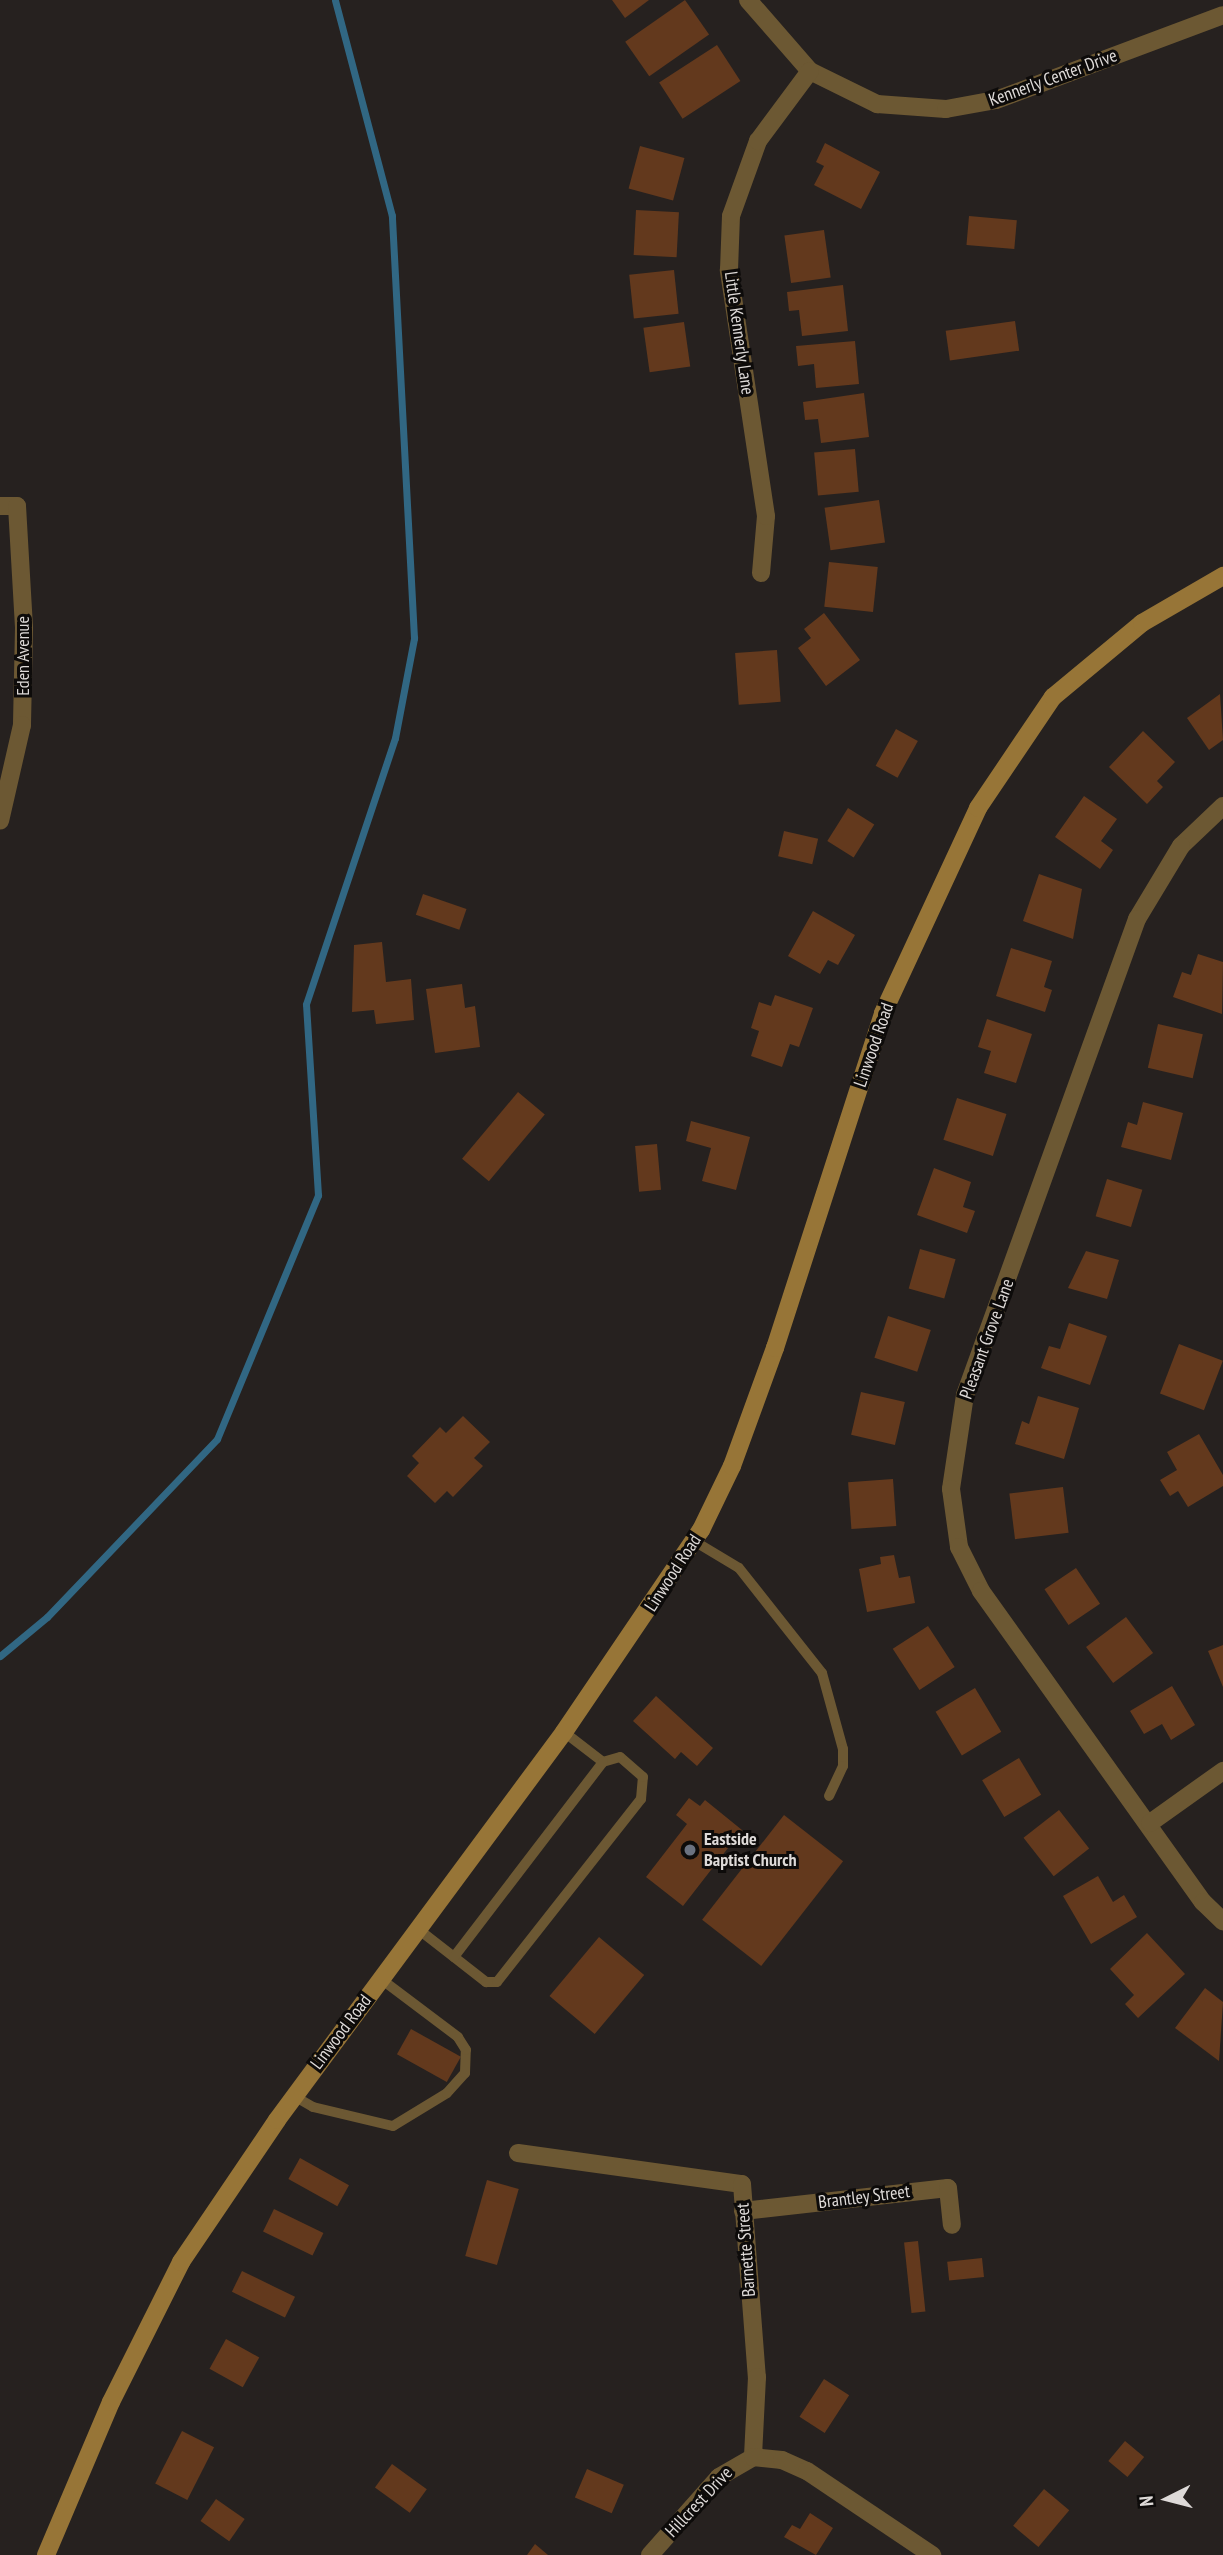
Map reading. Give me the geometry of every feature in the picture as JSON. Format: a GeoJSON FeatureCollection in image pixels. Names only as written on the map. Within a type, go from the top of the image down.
{"type":"FeatureCollection","features":[{"type":"Feature","properties":{"kind":"street","name":"Kennerly Center Drive"},"geometry":{"type":"LineString","coordinates":[[748,0],[810,71],[877,104],[946,109],[996,100],[1223,15]]}},
{"type":"Feature","properties":{"kind":"street","name":"Little Kennerly Lane"},"geometry":{"type":"LineString","coordinates":[[761,573],[766,516],[729,270],[731,216],[758,141],[810,71]]}},
{"type":"Feature","properties":{"kind":"street","name":"Eden Avenue"},"geometry":{"type":"LineString","coordinates":[[0,506],[17,506],[24,628],[22,725],[0,821]]}},
{"type":"Feature","properties":{"kind":"street","name":"Linwood Road"},"geometry":{"type":"LineString","coordinates":[[46,2555],[154,2311],[181,2262],[294,2096],[564,1732],[694,1541],[732,1466],[775,1348],[883,1013],[978,807],[1053,697],[1142,623],[1223,576]]}},
{"type":"Feature","properties":{"kind":"street","name":"Pleasant Grove Lane"},"geometry":{"type":"LineString","coordinates":[[1223,806],[1181,846],[1137,919],[965,1395],[951,1469],[959,1548],[981,1591],[1223,1921]]}},
{"type":"Feature","properties":{"kind":"street"},"geometry":{"type":"LineString","coordinates":[[1150,1823],[1223,1771]]}},
{"type":"Feature","properties":{"kind":"street","name":"Barnette Street"},"geometry":{"type":"LineString","coordinates":[[518,2153],[742,2184],[757,2377],[753,2457]]}},
{"type":"Feature","properties":{"kind":"street","name":"Brantley Street"},"geometry":{"type":"LineString","coordinates":[[743,2211],[948,2188],[952,2225]]}},
{"type":"Feature","properties":{"kind":"street"},"geometry":{"type":"LineString","coordinates":[[753,2457],[782,2460],[807,2471],[932,2555]]}},
{"type":"Feature","properties":{"kind":"street","name":"Hillcrest Drive"},"geometry":{"type":"LineString","coordinates":[[650,2555],[719,2477],[753,2457]]}},
{"type":"Feature","properties":{"kind":"lane"},"geometry":{"type":"LineString","coordinates":[[694,1541],[739,1567],[822,1673],[844,1749],[843,1766],[830,1796]]}},
{"type":"Feature","properties":{"kind":"lane"},"geometry":{"type":"LineString","coordinates":[[564,1732],[603,1762]]}},
{"type":"Feature","properties":{"kind":"lane"},"geometry":{"type":"LineString","coordinates":[[418,1929],[486,1982],[504,1976],[642,1799],[643,1777],[620,1757],[603,1762],[454,1957]]}},
{"type":"Feature","properties":{"kind":"lane"},"geometry":{"type":"LineString","coordinates":[[294,2096],[313,2107],[393,2126],[447,2093],[465,2073],[467,2050],[458,2038],[382,1979]]}},
{"type":"Feature","properties":{"kind":"building"},"geometry":{"type":"Polygon","coordinates":[[[612,0],[649,0],[625,18],[612,0]]]}},
{"type":"Feature","properties":{"kind":"building"},"geometry":{"type":"Polygon","coordinates":[[[685,0],[709,34],[649,76],[625,42],[685,0]]]}},
{"type":"Feature","properties":{"kind":"building"},"geometry":{"type":"Polygon","coordinates":[[[717,45],[740,81],[683,119],[659,83],[717,45]]]}},
{"type":"Feature","properties":{"kind":"building"},"geometry":{"type":"Polygon","coordinates":[[[825,143],[880,172],[861,209],[814,185],[824,166],[816,162],[825,143]]]}},
{"type":"Feature","properties":{"kind":"building"},"geometry":{"type":"Polygon","coordinates":[[[640,146],[684,158],[673,200],[629,189],[640,146]]]}},
{"type":"Feature","properties":{"kind":"building"},"geometry":{"type":"Polygon","coordinates":[[[636,210],[679,212],[677,257],[634,255],[636,210]]]}},
{"type":"Feature","properties":{"kind":"building"},"geometry":{"type":"Polygon","coordinates":[[[969,216],[1017,220],[1014,249],[966,245],[969,216]]]}},
{"type":"Feature","properties":{"kind":"building"},"geometry":{"type":"Polygon","coordinates":[[[824,230],[831,278],[791,283],[784,236],[824,230]]]}},
{"type":"Feature","properties":{"kind":"building"},"geometry":{"type":"Polygon","coordinates":[[[674,270],[679,314],[634,318],[629,275],[674,270]]]}},
{"type":"Feature","properties":{"kind":"building"},"geometry":{"type":"Polygon","coordinates":[[[843,285],[848,331],[802,336],[799,310],[789,311],[787,292],[843,285]]]}},
{"type":"Feature","properties":{"kind":"building"},"geometry":{"type":"Polygon","coordinates":[[[1015,321],[1019,351],[950,360],[946,331],[1015,321]]]}},
{"type":"Feature","properties":{"kind":"building"},"geometry":{"type":"Polygon","coordinates":[[[684,322],[690,367],[650,372],[643,328],[684,322]]]}},
{"type":"Feature","properties":{"kind":"building"},"geometry":{"type":"Polygon","coordinates":[[[855,341],[859,384],[816,388],[814,364],[798,366],[796,346],[855,341]]]}},
{"type":"Feature","properties":{"kind":"building"},"geometry":{"type":"Polygon","coordinates":[[[864,393],[869,437],[821,443],[818,419],[805,420],[803,402],[864,393]]]}},
{"type":"Feature","properties":{"kind":"building"},"geometry":{"type":"Polygon","coordinates":[[[855,449],[859,492],[818,495],[814,453],[855,449]]]}},
{"type":"Feature","properties":{"kind":"building"},"geometry":{"type":"Polygon","coordinates":[[[879,500],[885,543],[831,550],[825,508],[879,500]]]}},
{"type":"Feature","properties":{"kind":"building"},"geometry":{"type":"Polygon","coordinates":[[[829,562],[878,567],[873,612],[824,607],[829,562]]]}},
{"type":"Feature","properties":{"kind":"building"},"geometry":{"type":"Polygon","coordinates":[[[824,613],[860,660],[826,686],[798,648],[811,638],[804,629],[824,613]]]}},
{"type":"Feature","properties":{"kind":"building"},"geometry":{"type":"Polygon","coordinates":[[[777,650],[781,702],[739,705],[735,653],[777,650]]]}},
{"type":"Feature","properties":{"kind":"building"},"geometry":{"type":"Polygon","coordinates":[[[1220,694],[1223,740],[1209,750],[1187,718],[1220,694]]]}},
{"type":"Feature","properties":{"kind":"building"},"geometry":{"type":"Polygon","coordinates":[[[896,729],[918,741],[898,778],[876,766],[896,729]]]}},
{"type":"Feature","properties":{"kind":"building"},"geometry":{"type":"Polygon","coordinates":[[[1143,731],[1175,762],[1157,781],[1163,787],[1147,804],[1109,767],[1143,731]]]}},
{"type":"Feature","properties":{"kind":"building"},"geometry":{"type":"Polygon","coordinates":[[[1084,796],[1117,819],[1101,841],[1113,850],[1100,869],[1055,837],[1084,796]]]}},
{"type":"Feature","properties":{"kind":"building"},"geometry":{"type":"Polygon","coordinates":[[[848,808],[874,824],[854,858],[827,841],[848,808]]]}},
{"type":"Feature","properties":{"kind":"building"},"geometry":{"type":"Polygon","coordinates":[[[784,831],[818,839],[812,864],[778,856],[784,831]]]}},
{"type":"Feature","properties":{"kind":"building"},"geometry":{"type":"Polygon","coordinates":[[[1039,874],[1082,889],[1073,939],[1023,921],[1039,874]]]}},
{"type":"Feature","properties":{"kind":"building"},"geometry":{"type":"Polygon","coordinates":[[[423,894],[466,909],[459,930],[416,915],[423,894]]]}},
{"type":"Feature","properties":{"kind":"building"},"geometry":{"type":"Polygon","coordinates":[[[813,911],[855,935],[838,965],[828,960],[820,974],[788,956],[813,911]]]}},
{"type":"Feature","properties":{"kind":"building"},"geometry":{"type":"Polygon","coordinates":[[[382,942],[386,982],[411,979],[414,1020],[376,1024],[374,1010],[352,1012],[354,945],[382,942]]]}},
{"type":"Feature","properties":{"kind":"building"},"geometry":{"type":"Polygon","coordinates":[[[1011,948],[1052,961],[1044,987],[1052,990],[1045,1012],[996,996],[1011,948]]]}},
{"type":"Feature","properties":{"kind":"building"},"geometry":{"type":"Polygon","coordinates":[[[1198,954],[1223,962],[1222,1014],[1173,997],[1182,972],[1191,975],[1198,954]]]}},
{"type":"Feature","properties":{"kind":"building"},"geometry":{"type":"Polygon","coordinates":[[[462,984],[465,1008],[475,1006],[480,1047],[435,1053],[426,989],[462,984]]]}},
{"type":"Feature","properties":{"kind":"building"},"geometry":{"type":"Polygon","coordinates":[[[775,995],[813,1008],[799,1047],[790,1044],[782,1067],[751,1056],[759,1031],[751,1028],[759,1002],[771,1006],[775,995]]]}},
{"type":"Feature","properties":{"kind":"building"},"geometry":{"type":"Polygon","coordinates":[[[987,1019],[1032,1034],[1016,1083],[984,1073],[991,1051],[978,1047],[987,1019]]]}},
{"type":"Feature","properties":{"kind":"building"},"geometry":{"type":"Polygon","coordinates":[[[1158,1024],[1203,1034],[1193,1078],[1148,1068],[1158,1024]]]}},
{"type":"Feature","properties":{"kind":"building"},"geometry":{"type":"Polygon","coordinates":[[[518,1092],[545,1114],[489,1181],[462,1159],[518,1092]]]}},
{"type":"Feature","properties":{"kind":"building"},"geometry":{"type":"Polygon","coordinates":[[[957,1098],[1006,1114],[993,1156],[943,1140],[957,1098]]]}},
{"type":"Feature","properties":{"kind":"building"},"geometry":{"type":"Polygon","coordinates":[[[1143,1102],[1183,1113],[1171,1160],[1121,1147],[1128,1122],[1137,1125],[1143,1102]]]}},
{"type":"Feature","properties":{"kind":"building"},"geometry":{"type":"Polygon","coordinates":[[[691,1121],[750,1137],[736,1190],[702,1181],[711,1148],[686,1141],[691,1121]]]}},
{"type":"Feature","properties":{"kind":"building"},"geometry":{"type":"Polygon","coordinates":[[[657,1144],[661,1190],[639,1192],[635,1146],[657,1144]]]}},
{"type":"Feature","properties":{"kind":"building"},"geometry":{"type":"Polygon","coordinates":[[[934,1168],[971,1182],[963,1207],[975,1211],[967,1233],[917,1215],[934,1168]]]}},
{"type":"Feature","properties":{"kind":"building"},"geometry":{"type":"Polygon","coordinates":[[[1107,1179],[1142,1190],[1131,1227],[1096,1216],[1107,1179]]]}},
{"type":"Feature","properties":{"kind":"building"},"geometry":{"type":"Polygon","coordinates":[[[920,1249],[956,1259],[944,1299],[909,1288],[920,1249]]]}},
{"type":"Feature","properties":{"kind":"building"},"geometry":{"type":"Polygon","coordinates":[[[1086,1251],[1119,1260],[1107,1299],[1068,1288],[1086,1251]]]}},
{"type":"Feature","properties":{"kind":"building"},"geometry":{"type":"Polygon","coordinates":[[[888,1316],[931,1330],[917,1372],[874,1358],[888,1316]]]}},
{"type":"Feature","properties":{"kind":"building"},"geometry":{"type":"Polygon","coordinates":[[[1069,1323],[1107,1336],[1090,1385],[1041,1368],[1049,1346],[1060,1349],[1069,1323]]]}},
{"type":"Feature","properties":{"kind":"building"},"geometry":{"type":"Polygon","coordinates":[[[1179,1344],[1223,1361],[1204,1410],[1160,1393],[1179,1344]]]}},
{"type":"Feature","properties":{"kind":"building"},"geometry":{"type":"Polygon","coordinates":[[[861,1392],[905,1402],[895,1445],[851,1435],[861,1392]]]}},
{"type":"Feature","properties":{"kind":"building"},"geometry":{"type":"Polygon","coordinates":[[[1038,1396],[1079,1408],[1064,1459],[1015,1444],[1022,1421],[1029,1424],[1038,1396]]]}},
{"type":"Feature","properties":{"kind":"building"},"geometry":{"type":"Polygon","coordinates":[[[463,1416],[490,1442],[474,1458],[483,1466],[453,1497],[447,1491],[435,1503],[407,1476],[419,1463],[412,1456],[440,1427],[446,1433],[463,1416]]]}},
{"type":"Feature","properties":{"kind":"building"},"geometry":{"type":"Polygon","coordinates":[[[1199,1434],[1223,1475],[1223,1486],[1188,1507],[1178,1491],[1170,1496],[1160,1480],[1177,1470],[1167,1452],[1199,1434]]]}},
{"type":"Feature","properties":{"kind":"building"},"geometry":{"type":"Polygon","coordinates":[[[893,1479],[896,1526],[851,1529],[848,1482],[893,1479]]]}},
{"type":"Feature","properties":{"kind":"building"},"geometry":{"type":"Polygon","coordinates":[[[1063,1487],[1069,1533],[1015,1539],[1009,1494],[1063,1487]]]}},
{"type":"Feature","properties":{"kind":"building"},"geometry":{"type":"Polygon","coordinates":[[[894,1555],[899,1578],[910,1576],[915,1603],[867,1612],[859,1569],[881,1564],[880,1557],[894,1555]]]}},
{"type":"Feature","properties":{"kind":"building"},"geometry":{"type":"Polygon","coordinates":[[[1076,1568],[1100,1604],[1069,1625],[1044,1589],[1076,1568]]]}},
{"type":"Feature","properties":{"kind":"building"},"geometry":{"type":"Polygon","coordinates":[[[1126,1617],[1153,1653],[1113,1683],[1086,1647],[1126,1617]]]}},
{"type":"Feature","properties":{"kind":"building"},"geometry":{"type":"Polygon","coordinates":[[[928,1626],[955,1667],[919,1690],[893,1649],[928,1626]]]}},
{"type":"Feature","properties":{"kind":"building"},"geometry":{"type":"Polygon","coordinates":[[[1223,1645],[1223,1687],[1208,1651],[1223,1645]]]}},
{"type":"Feature","properties":{"kind":"building"},"geometry":{"type":"Polygon","coordinates":[[[1172,1686],[1195,1725],[1171,1740],[1162,1724],[1144,1734],[1130,1711],[1172,1686]]]}},
{"type":"Feature","properties":{"kind":"building"},"geometry":{"type":"Polygon","coordinates":[[[975,1688],[1001,1732],[962,1755],[936,1712],[975,1688]]]}},
{"type":"Feature","properties":{"kind":"building"},"geometry":{"type":"Polygon","coordinates":[[[656,1696],[713,1748],[697,1766],[681,1752],[675,1759],[633,1721],[656,1696]]]}},
{"type":"Feature","properties":{"kind":"building"},"geometry":{"type":"Polygon","coordinates":[[[1019,1758],[1041,1795],[1004,1817],[982,1780],[1019,1758]]]}},
{"type":"Feature","properties":{"kind":"building"},"geometry":{"type":"Polygon","coordinates":[[[689,1798],[700,1806],[705,1800],[742,1830],[683,1906],[646,1877],[687,1824],[676,1815],[689,1798]]]}},
{"type":"Feature","properties":{"kind":"building"},"geometry":{"type":"Polygon","coordinates":[[[1059,1810],[1089,1849],[1054,1876],[1024,1838],[1059,1810]]]}},
{"type":"Feature","properties":{"kind":"building"},"geometry":{"type":"Polygon","coordinates":[[[784,1815],[843,1861],[761,1966],[702,1920],[784,1815]]]}},
{"type":"Feature","properties":{"kind":"building"},"geometry":{"type":"Polygon","coordinates":[[[1098,1876],[1113,1902],[1124,1895],[1137,1917],[1091,1944],[1063,1896],[1098,1876]]]}},
{"type":"Feature","properties":{"kind":"building"},"geometry":{"type":"Polygon","coordinates":[[[1147,1933],[1185,1974],[1138,2018],[1125,2004],[1134,1995],[1110,1969],[1147,1933]]]}},
{"type":"Feature","properties":{"kind":"building"},"geometry":{"type":"Polygon","coordinates":[[[599,1937],[644,1975],[595,2034],[550,1996],[599,1937]]]}},
{"type":"Feature","properties":{"kind":"building"},"geometry":{"type":"Polygon","coordinates":[[[1205,1988],[1223,2002],[1219,2061],[1175,2028],[1205,1988]]]}},
{"type":"Feature","properties":{"kind":"building"},"geometry":{"type":"Polygon","coordinates":[[[411,2029],[461,2057],[447,2082],[397,2054],[411,2029]]]}},
{"type":"Feature","properties":{"kind":"building"},"geometry":{"type":"Polygon","coordinates":[[[300,2158],[349,2185],[337,2206],[288,2179],[300,2158]]]}},
{"type":"Feature","properties":{"kind":"building"},"geometry":{"type":"Polygon","coordinates":[[[487,2180],[519,2189],[497,2265],[465,2256],[487,2180]]]}},
{"type":"Feature","properties":{"kind":"building"},"geometry":{"type":"Polygon","coordinates":[[[274,2209],[323,2233],[312,2256],[263,2231],[274,2209]]]}},
{"type":"Feature","properties":{"kind":"building"},"geometry":{"type":"Polygon","coordinates":[[[918,2241],[925,2312],[911,2313],[904,2242],[918,2241]]]}},
{"type":"Feature","properties":{"kind":"building"},"geometry":{"type":"Polygon","coordinates":[[[982,2258],[984,2277],[949,2281],[947,2262],[982,2258]]]}},
{"type":"Feature","properties":{"kind":"building"},"geometry":{"type":"Polygon","coordinates":[[[242,2271],[295,2297],[285,2318],[232,2292],[242,2271]]]}},
{"type":"Feature","properties":{"kind":"building"},"geometry":{"type":"Polygon","coordinates":[[[226,2339],[259,2357],[243,2387],[210,2369],[226,2339]]]}},
{"type":"Feature","properties":{"kind":"building"},"geometry":{"type":"Polygon","coordinates":[[[824,2379],[849,2395],[825,2433],[799,2417],[824,2379]]]}},
{"type":"Feature","properties":{"kind":"building"},"geometry":{"type":"Polygon","coordinates":[[[182,2431],[214,2447],[187,2500],[155,2484],[182,2431]]]}},
{"type":"Feature","properties":{"kind":"building"},"geometry":{"type":"Polygon","coordinates":[[[1125,2441],[1144,2457],[1127,2477],[1108,2461],[1125,2441]]]}},
{"type":"Feature","properties":{"kind":"building"},"geometry":{"type":"Polygon","coordinates":[[[392,2464],[427,2489],[410,2513],[375,2487],[392,2464]]]}},
{"type":"Feature","properties":{"kind":"building"},"geometry":{"type":"Polygon","coordinates":[[[587,2469],[624,2485],[612,2513],[575,2498],[587,2469]]]}},
{"type":"Feature","properties":{"kind":"building"},"geometry":{"type":"Polygon","coordinates":[[[1044,2489],[1069,2510],[1038,2547],[1013,2526],[1044,2489]]]}},
{"type":"Feature","properties":{"kind":"building"},"geometry":{"type":"Polygon","coordinates":[[[216,2499],[245,2519],[229,2541],[201,2521],[216,2499]]]}},
{"type":"Feature","properties":{"kind":"building"},"geometry":{"type":"Polygon","coordinates":[[[810,2513],[833,2528],[816,2555],[784,2537],[792,2525],[800,2529],[810,2513]]]}},
{"type":"Feature","properties":{"kind":"building"},"geometry":{"type":"Polygon","coordinates":[[[535,2544],[548,2555],[527,2555],[535,2544]]]}},
{"type":"Feature","properties":{"kind":"waterway"},"geometry":{"type":"LineString","coordinates":[[0,1656],[47,1617],[217,1439],[318,1195],[306,1004],[395,738],[414,638],[392,216],[335,0]]}},
{"type":"Feature","properties":{"kind":"place","name":"Eastside Baptist Church"},"geometry":{"type":"Point","coordinates":[690,1850]}}]}
